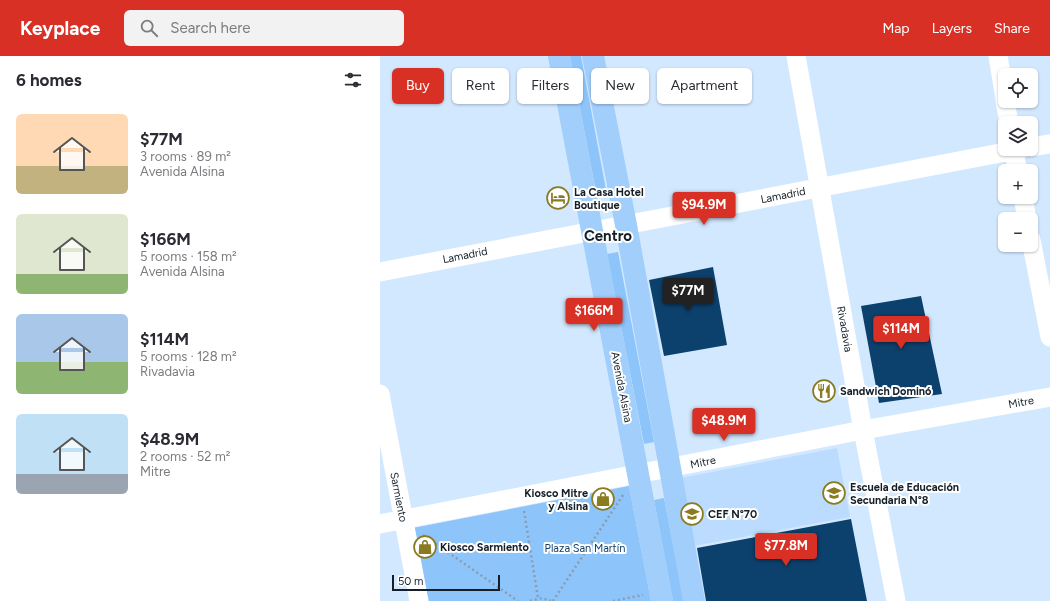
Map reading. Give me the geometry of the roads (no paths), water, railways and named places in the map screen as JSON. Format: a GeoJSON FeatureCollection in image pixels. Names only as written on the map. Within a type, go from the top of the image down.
{"type":"FeatureCollection","features":[{"type":"Feature","properties":{"kind":"main road","name":"Avenida Alsina"},"geometry":{"type":"LineString","coordinates":[[559,56],[662,601]]}},
{"type":"Feature","properties":{"kind":"main road"},"geometry":{"type":"LineString","coordinates":[[592,56],[626,225],[694,601]]}},
{"type":"Feature","properties":{"kind":"street","name":"Rivadavia"},"geometry":{"type":"LineString","coordinates":[[796,56],[863,430],[896,601]]}},
{"type":"Feature","properties":{"kind":"street"},"geometry":{"type":"LineString","coordinates":[[998,56],[1000,68]]}},
{"type":"Feature","properties":{"kind":"street","name":"Lamadrid"},"geometry":{"type":"LineString","coordinates":[[1038,146],[1050,144]]}},
{"type":"Feature","properties":{"kind":"street","name":"Lamadrid"},"geometry":{"type":"LineString","coordinates":[[380,272],[998,153]]}},
{"type":"Feature","properties":{"kind":"street"},"geometry":{"type":"LineString","coordinates":[[1033,252],[1050,337]]}},
{"type":"Feature","properties":{"kind":"street","name":"Sarmiento"},"geometry":{"type":"LineString","coordinates":[[380,394],[419,601]]}},
{"type":"Feature","properties":{"kind":"street","name":"Mitre"},"geometry":{"type":"LineString","coordinates":[[380,524],[669,469],[863,430],[1050,397]]}},
{"type":"Feature","properties":{"kind":"place","name":"La Casa Hotel Boutique"},"geometry":{"type":"Point","coordinates":[558,198]}},
{"type":"Feature","properties":{"kind":"place","name":"Sandwich Dominó"},"geometry":{"type":"Point","coordinates":[824,391]}},
{"type":"Feature","properties":{"kind":"place","name":"Escuela de Educación Secundaria N°8"},"geometry":{"type":"Point","coordinates":[834,493]}},
{"type":"Feature","properties":{"kind":"place","name":"Kiosco Mitre y Alsina"},"geometry":{"type":"Point","coordinates":[603,499]}},
{"type":"Feature","properties":{"kind":"place","name":"CEF N°70"},"geometry":{"type":"Point","coordinates":[692,514]}},
{"type":"Feature","properties":{"kind":"place","name":"Kiosco Sarmiento"},"geometry":{"type":"Point","coordinates":[425,547]}},
{"type":"Feature","properties":{"kind":"district","name":"Centro"},"geometry":{"type":"Point","coordinates":[608,236]}},
{"type":"Feature","properties":{"kind":"park label","name":"Plaza San Martín"},"geometry":{"type":"Point","coordinates":[585,548]}}]}
